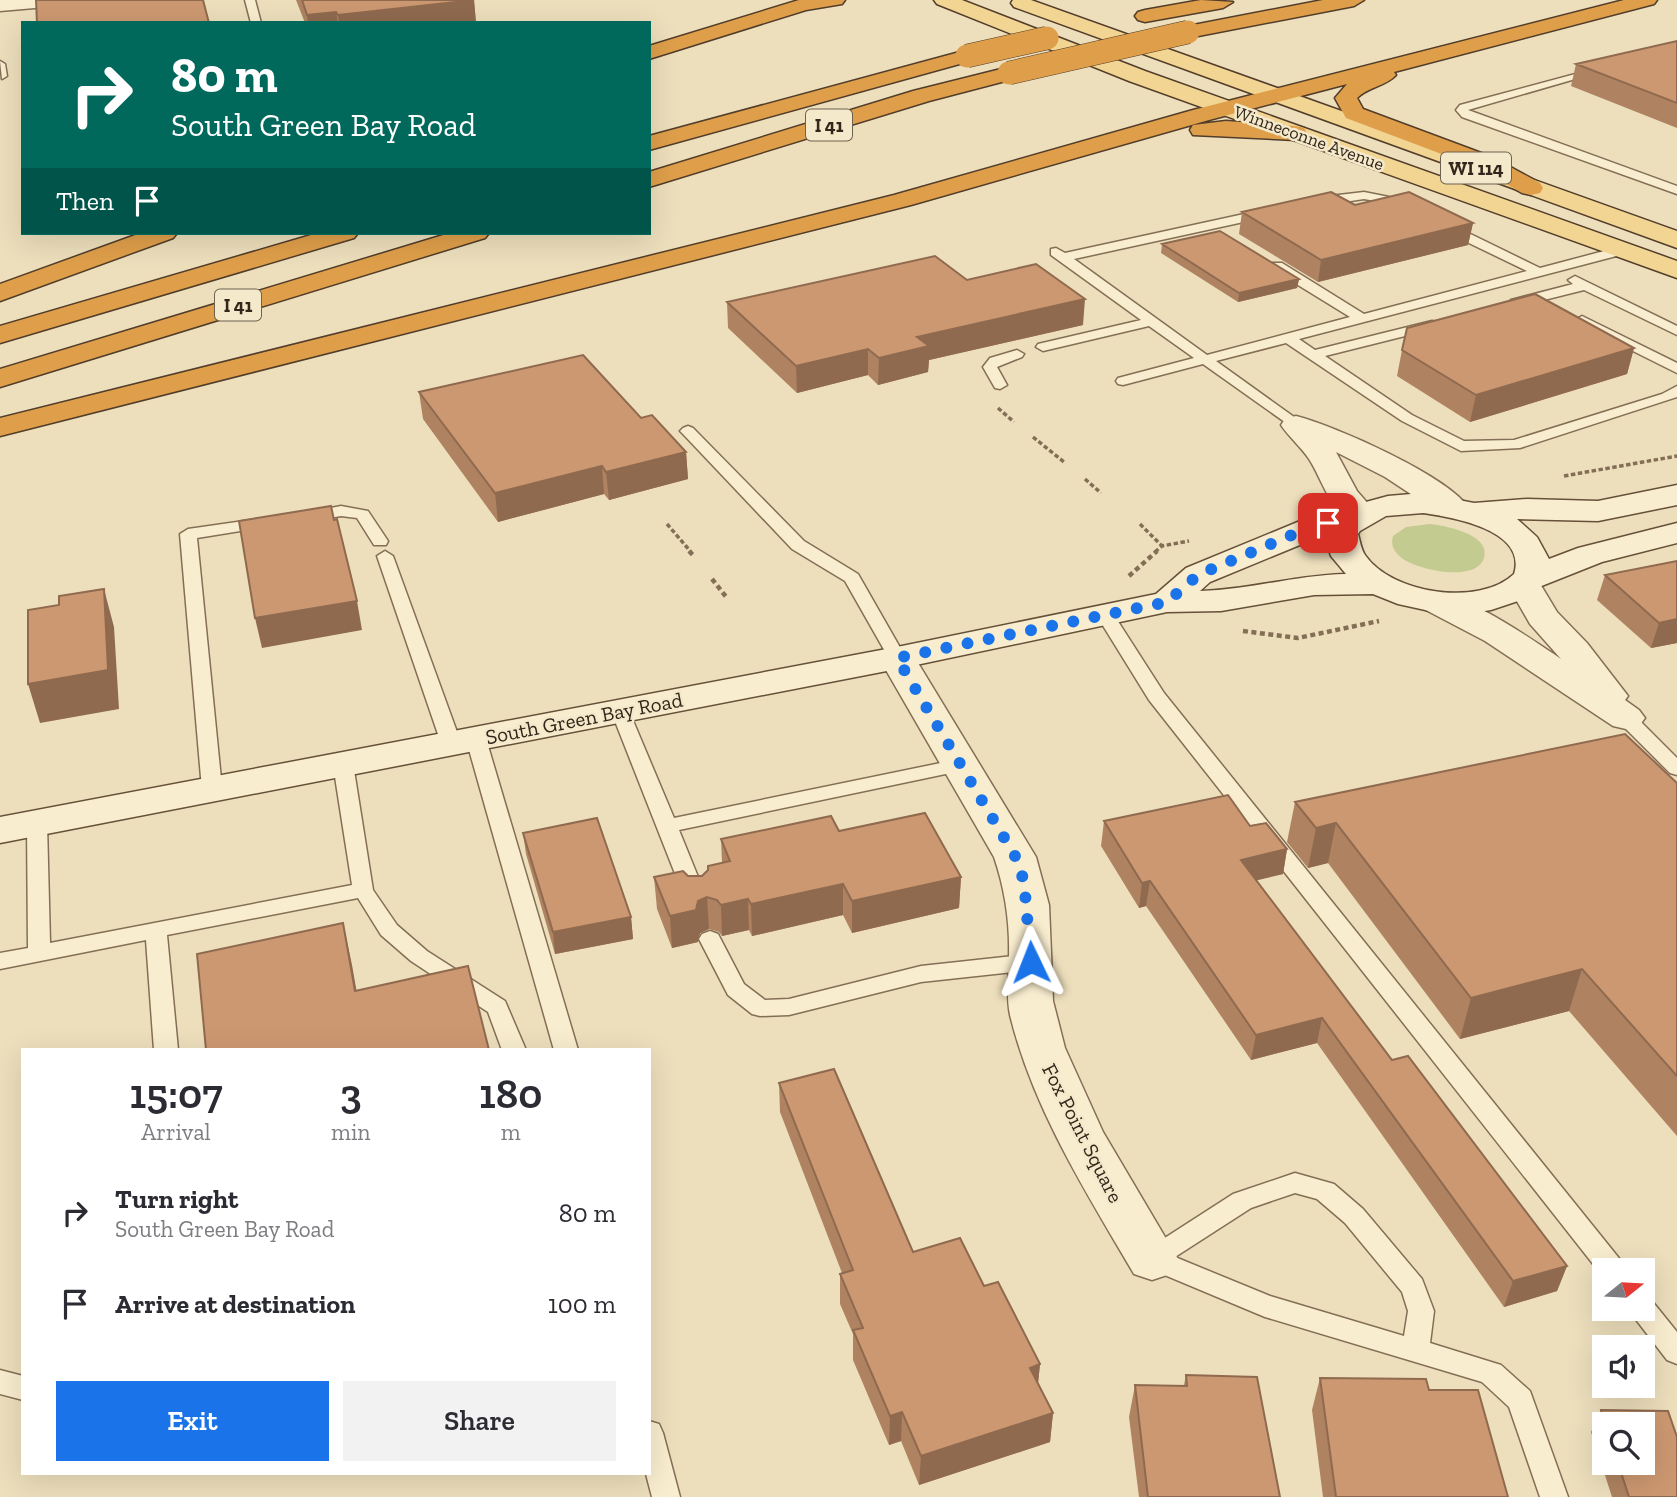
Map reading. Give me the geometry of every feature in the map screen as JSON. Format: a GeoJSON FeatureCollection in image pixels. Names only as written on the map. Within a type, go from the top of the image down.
{"type":"FeatureCollection","features":[{"type":"Feature","properties":{"kind":"highway"},"geometry":{"type":"LineString","coordinates":[[651,52],[806,3],[835,0]]}},
{"type":"Feature","properties":{"kind":"highway","name":"I 41"},"geometry":{"type":"LineString","coordinates":[[651,142],[967,56],[1145,16],[1232,0]]}},
{"type":"Feature","properties":{"kind":"highway","name":"I 41"},"geometry":{"type":"LineString","coordinates":[[651,179],[921,96],[1009,73],[1188,32],[1354,0]]}},
{"type":"Feature","properties":{"kind":"highway"},"geometry":{"type":"LineString","coordinates":[[0,427],[971,182],[1275,95],[1425,60],[1647,0]]}},
{"type":"Feature","properties":{"kind":"highway"},"geometry":{"type":"LineString","coordinates":[[1425,60],[1367,80],[1353,89],[1346,99],[1348,105],[1354,113],[1366,119],[1484,162],[1531,188]]}},
{"type":"Feature","properties":{"kind":"highway"},"geometry":{"type":"LineString","coordinates":[[971,182],[1029,178],[1191,131],[1226,128],[1296,133]]}},
{"type":"Feature","properties":{"kind":"highway"},"geometry":{"type":"LineString","coordinates":[[0,293],[159,235]]}},
{"type":"Feature","properties":{"kind":"highway","name":"I 41"},"geometry":{"type":"LineString","coordinates":[[0,335],[338,235]]}},
{"type":"Feature","properties":{"kind":"highway","name":"I 41"},"geometry":{"type":"LineString","coordinates":[[0,378],[469,235]]}},
{"type":"Feature","properties":{"kind":"main road"},"geometry":{"type":"LineString","coordinates":[[0,5],[58,0]]}},
{"type":"Feature","properties":{"kind":"main road","name":"Winneconne Avenue"},"geometry":{"type":"LineString","coordinates":[[944,0],[1229,109],[1677,270]]}},
{"type":"Feature","properties":{"kind":"main road","name":"Winneconne Avenue"},"geometry":{"type":"LineString","coordinates":[[1013,0],[1677,240]]}},
{"type":"Feature","properties":{"kind":"main road"},"geometry":{"type":"LineString","coordinates":[[1296,425],[1340,441],[1417,480],[1463,510],[1494,520],[1515,534],[1529,549],[1533,564],[1526,582],[1542,617],[1574,651],[1626,718]]}},
{"type":"Feature","properties":{"kind":"main road"},"geometry":{"type":"LineString","coordinates":[[1296,425],[1334,472],[1355,518],[1341,534],[1347,558],[1360,572],[1378,584],[1434,601],[1498,633],[1626,718]]}},
{"type":"Feature","properties":{"kind":"main road"},"geometry":{"type":"LineString","coordinates":[[1463,510],[1598,511],[1619,509],[1677,495]]}},
{"type":"Feature","properties":{"kind":"main road","name":"South Green Bay Road"},"geometry":{"type":"LineString","coordinates":[[1167,602],[1198,575],[1317,526],[1355,518],[1395,504],[1423,503],[1463,510]]}},
{"type":"Feature","properties":{"kind":"main road"},"geometry":{"type":"LineString","coordinates":[[1434,601],[1465,603],[1493,599],[1590,555],[1677,533]]}},
{"type":"Feature","properties":{"kind":"main road","name":"South Green Bay Road"},"geometry":{"type":"LineString","coordinates":[[0,830],[897,658],[1167,602],[1221,601],[1314,585],[1378,584]]}},
{"type":"Feature","properties":{"kind":"main road","name":"Fox Point Square"},"geometry":{"type":"LineString","coordinates":[[897,658],[1015,856],[1024,881],[1031,962],[1031,1011],[1046,1066],[1090,1153],[1152,1259]]}},
{"type":"Feature","properties":{"kind":"lane"},"geometry":{"type":"LineString","coordinates":[[250,0],[255,21]]}},
{"type":"Feature","properties":{"kind":"lane"},"geometry":{"type":"LineString","coordinates":[[0,64],[2,76]]}},
{"type":"Feature","properties":{"kind":"lane"},"geometry":{"type":"LineString","coordinates":[[1610,68],[1477,103],[1462,110],[1466,115],[1677,190]]}},
{"type":"Feature","properties":{"kind":"lane"},"geometry":{"type":"LineString","coordinates":[[1304,205],[1358,194],[1387,198],[1545,271],[1586,285],[1677,331]]}},
{"type":"Feature","properties":{"kind":"lane"},"geometry":{"type":"LineString","coordinates":[[1278,211],[1058,253],[1296,425]]}},
{"type":"Feature","properties":{"kind":"lane"},"geometry":{"type":"LineString","coordinates":[[1210,225],[1234,240]]}},
{"type":"Feature","properties":{"kind":"lane"},"geometry":{"type":"LineString","coordinates":[[1123,382],[1619,251]]}},
{"type":"Feature","properties":{"kind":"lane"},"geometry":{"type":"LineString","coordinates":[[1269,261],[1363,319]]}},
{"type":"Feature","properties":{"kind":"lane"},"geometry":{"type":"LineString","coordinates":[[1498,308],[1586,285]]}},
{"type":"Feature","properties":{"kind":"lane"},"geometry":{"type":"LineString","coordinates":[[1538,298],[1677,369]]}},
{"type":"Feature","properties":{"kind":"lane"},"geometry":{"type":"LineString","coordinates":[[1043,347],[1152,321]]}},
{"type":"Feature","properties":{"kind":"lane"},"geometry":{"type":"LineString","coordinates":[[1313,355],[1445,321]]}},
{"type":"Feature","properties":{"kind":"lane"},"geometry":{"type":"LineString","coordinates":[[1288,338],[1407,418],[1461,446],[1515,445],[1667,397],[1677,390]]}},
{"type":"Feature","properties":{"kind":"lane"},"geometry":{"type":"LineString","coordinates":[[1000,385],[990,367],[995,361],[1017,354]]}},
{"type":"Feature","properties":{"kind":"lane"},"geometry":{"type":"LineString","coordinates":[[688,431],[798,545],[852,578],[897,658]]}},
{"type":"Feature","properties":{"kind":"lane"},"geometry":{"type":"LineString","coordinates":[[212,789],[188,534],[341,511],[362,514],[383,549],[464,741],[565,1048]]}},
{"type":"Feature","properties":{"kind":"lane"},"geometry":{"type":"LineString","coordinates":[[1106,616],[1156,696],[1603,1258]]}},
{"type":"Feature","properties":{"kind":"lane"},"geometry":{"type":"LineString","coordinates":[[620,711],[697,900]]}},
{"type":"Feature","properties":{"kind":"lane"},"geometry":{"type":"LineString","coordinates":[[1626,718],[1677,769]]}},
{"type":"Feature","properties":{"kind":"lane"},"geometry":{"type":"LineString","coordinates":[[343,764],[363,890],[388,930],[419,956],[497,1007],[512,1048]]}},
{"type":"Feature","properties":{"kind":"lane"},"geometry":{"type":"LineString","coordinates":[[667,826],[960,765]]}},
{"type":"Feature","properties":{"kind":"lane"},"geometry":{"type":"LineString","coordinates":[[37,823],[39,953]]}},
{"type":"Feature","properties":{"kind":"lane"},"geometry":{"type":"LineString","coordinates":[[0,961],[363,890]]}},
{"type":"Feature","properties":{"kind":"lane"},"geometry":{"type":"LineString","coordinates":[[156,931],[166,1048]]}},
{"type":"Feature","properties":{"kind":"lane"},"geometry":{"type":"LineString","coordinates":[[710,939],[736,989],[760,1008],[789,1007],[921,974],[1031,962]]}},
{"type":"Feature","properties":{"kind":"lane"},"geometry":{"type":"LineString","coordinates":[[1152,1259],[1242,1201],[1295,1183],[1325,1191],[1353,1216],[1413,1287],[1421,1311],[1416,1350]]}},
{"type":"Feature","properties":{"kind":"lane"},"geometry":{"type":"LineString","coordinates":[[1152,1259],[1265,1306],[1491,1373],[1520,1400],[1555,1497]]}},
{"type":"Feature","properties":{"kind":"lane"},"geometry":{"type":"LineString","coordinates":[[1652,1321],[1677,1352]]}},
{"type":"Feature","properties":{"kind":"lane"},"geometry":{"type":"LineString","coordinates":[[0,1382],[21,1387]]}},
{"type":"Feature","properties":{"kind":"lane"},"geometry":{"type":"LineString","coordinates":[[651,1441],[666,1497]]}},
{"type":"Feature","properties":{"kind":"path"},"geometry":{"type":"LineString","coordinates":[[1033,437],[1064,462]]}},
{"type":"Feature","properties":{"kind":"path"},"geometry":{"type":"LineString","coordinates":[[1552,478],[1677,456]]}},
{"type":"Feature","properties":{"kind":"path"},"geometry":{"type":"LineString","coordinates":[[1085,479],[1101,493]]}},
{"type":"Feature","properties":{"kind":"path"},"geometry":{"type":"LineString","coordinates":[[667,524],[693,555]]}},
{"type":"Feature","properties":{"kind":"path"},"geometry":{"type":"LineString","coordinates":[[1140,524],[1163,546]]}},
{"type":"Feature","properties":{"kind":"path"},"geometry":{"type":"LineString","coordinates":[[712,579],[727,597]]}},
{"type":"Feature","properties":{"kind":"green space"},"geometry":{"type":"Polygon","coordinates":[[[1429,524],[1445,526],[1474,537],[1485,550],[1479,566],[1459,572],[1446,572],[1421,567],[1400,557],[1393,546],[1393,536],[1406,527],[1429,524]]]}},
{"type":"Feature","properties":{"kind":"building"},"geometry":{"type":"Polygon","coordinates":[[[36,0],[203,0],[208,21],[37,21],[36,0]]]}},
{"type":"Feature","properties":{"kind":"building"},"geometry":{"type":"Polygon","coordinates":[[[302,0],[474,0],[338,15],[336,12],[307,15],[302,0]]]}},
{"type":"Feature","properties":{"kind":"building"},"geometry":{"type":"Polygon","coordinates":[[[1677,41],[1677,103],[1576,64],[1677,41]]]}},
{"type":"Feature","properties":{"kind":"building"},"geometry":{"type":"Polygon","coordinates":[[[1331,192],[1355,205],[1409,192],[1473,223],[1321,260],[1242,212],[1331,192]]]}},
{"type":"Feature","properties":{"kind":"building"},"geometry":{"type":"Polygon","coordinates":[[[1220,231],[1299,279],[1239,293],[1162,244],[1220,231]]]}},
{"type":"Feature","properties":{"kind":"building"},"geometry":{"type":"Polygon","coordinates":[[[935,256],[967,280],[1036,264],[1085,299],[917,337],[929,346],[879,358],[868,349],[796,366],[727,302],[935,256]]]}},
{"type":"Feature","properties":{"kind":"building"},"geometry":{"type":"Polygon","coordinates":[[[1535,294],[1634,348],[1476,395],[1402,350],[1407,328],[1535,294]]]}},
{"type":"Feature","properties":{"kind":"building"},"geometry":{"type":"Polygon","coordinates":[[[583,355],[641,418],[652,415],[686,452],[606,472],[602,466],[495,493],[419,392],[583,355]]]}},
{"type":"Feature","properties":{"kind":"building"},"geometry":{"type":"Polygon","coordinates":[[[331,506],[334,520],[337,519],[357,601],[255,618],[239,521],[331,506]]]}},
{"type":"Feature","properties":{"kind":"building"},"geometry":{"type":"Polygon","coordinates":[[[1677,561],[1677,619],[1659,623],[1605,575],[1677,561]]]}},
{"type":"Feature","properties":{"kind":"building"},"geometry":{"type":"Polygon","coordinates":[[[104,589],[108,670],[28,684],[28,610],[59,605],[59,596],[104,589]]]}},
{"type":"Feature","properties":{"kind":"building"},"geometry":{"type":"Polygon","coordinates":[[[1625,734],[1677,783],[1677,1076],[1582,969],[1471,998],[1336,823],[1316,828],[1295,802],[1625,734]]]}},
{"type":"Feature","properties":{"kind":"building"},"geometry":{"type":"Polygon","coordinates":[[[1228,795],[1250,826],[1266,823],[1287,849],[1241,860],[1392,1060],[1408,1056],[1567,1266],[1513,1281],[1322,1018],[1256,1035],[1150,881],[1142,883],[1104,821],[1228,795]]]}},
{"type":"Feature","properties":{"kind":"building"},"geometry":{"type":"Polygon","coordinates":[[[925,813],[961,877],[852,901],[843,884],[751,904],[748,899],[721,905],[717,900],[707,897],[698,901],[696,910],[670,916],[654,877],[683,871],[688,876],[702,876],[708,866],[730,861],[721,839],[831,816],[839,831],[925,813]]]}},
{"type":"Feature","properties":{"kind":"building"},"geometry":{"type":"Polygon","coordinates":[[[597,818],[631,917],[553,932],[523,833],[597,818]]]}},
{"type":"Feature","properties":{"kind":"building"},"geometry":{"type":"Polygon","coordinates":[[[343,923],[355,991],[468,966],[488,1048],[206,1048],[197,954],[343,923]]]}},
{"type":"Feature","properties":{"kind":"building"},"geometry":{"type":"Polygon","coordinates":[[[834,1069],[913,1252],[960,1238],[984,1286],[998,1282],[1040,1364],[1030,1368],[1053,1413],[921,1456],[902,1412],[890,1416],[853,1330],[863,1328],[840,1274],[853,1270],[779,1083],[834,1069]]]}},
{"type":"Feature","properties":{"kind":"building"},"geometry":{"type":"Polygon","coordinates":[[[1186,1375],[1257,1377],[1280,1497],[1148,1497],[1135,1385],[1187,1386],[1186,1375]]]}},
{"type":"Feature","properties":{"kind":"building"},"geometry":{"type":"Polygon","coordinates":[[[1320,1378],[1426,1379],[1429,1390],[1478,1390],[1508,1497],[1336,1497],[1320,1378]]]}},
{"type":"Feature","properties":{"kind":"building"},"geometry":{"type":"Polygon","coordinates":[[[1668,1411],[1677,1437],[1677,1497],[1629,1497],[1622,1475],[1655,1475],[1655,1412],[1602,1412],[1668,1411]]]}},
{"type":"Feature","properties":{"kind":"route"},"geometry":{"type":"LineString","coordinates":[[1031,962],[1024,881],[1015,856],[897,658],[1167,602],[1198,575],[1294,534],[1328,523]]}}]}
